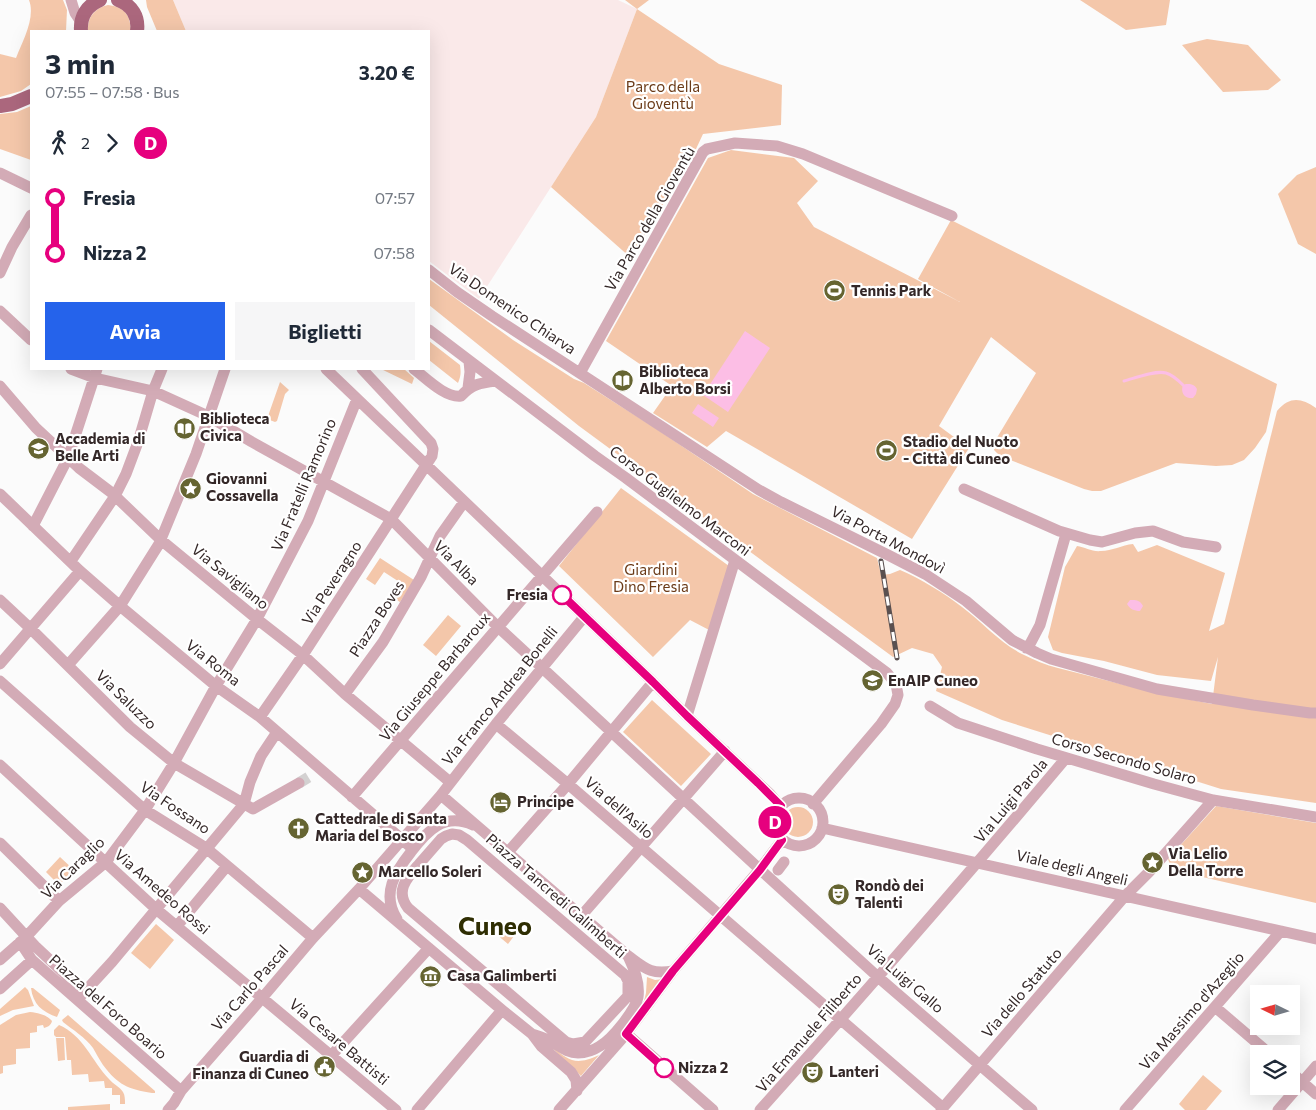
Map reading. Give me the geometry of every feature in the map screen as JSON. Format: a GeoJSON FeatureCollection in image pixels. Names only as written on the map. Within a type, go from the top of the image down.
{"type":"FeatureCollection","features":[{"type":"Feature","properties":{"kind":"main road"},"geometry":{"type":"LineString","coordinates":[[80,29],[83,14],[94,1]]}},
{"type":"Feature","properties":{"kind":"main road"},"geometry":{"type":"LineString","coordinates":[[126,2],[134,13],[138,30]]}},
{"type":"Feature","properties":{"kind":"main road"},"geometry":{"type":"LineString","coordinates":[[0,106],[12,104],[30,96]]}},
{"type":"Feature","properties":{"kind":"street"},"geometry":{"type":"LineString","coordinates":[[71,0],[80,29]]}},
{"type":"Feature","properties":{"kind":"street","name":"Via Parco della Gioventù"},"geometry":{"type":"LineString","coordinates":[[580,373],[703,152],[708,149],[736,144],[776,146],[804,154],[952,216]]}},
{"type":"Feature","properties":{"kind":"street"},"geometry":{"type":"LineString","coordinates":[[0,173],[30,188]]}},
{"type":"Feature","properties":{"kind":"street"},"geometry":{"type":"LineString","coordinates":[[0,273],[12,247],[30,217]]}},
{"type":"Feature","properties":{"kind":"street","name":"Via Domenico Chiarva"},"geometry":{"type":"LineString","coordinates":[[430,271],[492,316],[580,373]]}},
{"type":"Feature","properties":{"kind":"street"},"geometry":{"type":"LineString","coordinates":[[0,311],[30,339]]}},
{"type":"Feature","properties":{"kind":"street","name":"Corso Guglielmo Marconi"},"geometry":{"type":"LineString","coordinates":[[430,333],[887,672],[896,684],[898,695],[896,704],[814,804]]}},
{"type":"Feature","properties":{"kind":"street"},"geometry":{"type":"LineString","coordinates":[[468,388],[469,361]]}},
{"type":"Feature","properties":{"kind":"street","name":"Via Alba"},"geometry":{"type":"LineString","coordinates":[[77,370],[96,373],[153,391],[208,416],[391,519],[498,626],[760,870]]}},
{"type":"Feature","properties":{"kind":"street"},"geometry":{"type":"LineString","coordinates":[[71,562],[115,496],[126,474],[162,370]]}},
{"type":"Feature","properties":{"kind":"street"},"geometry":{"type":"LineString","coordinates":[[68,665],[120,606],[161,540],[196,454],[225,370]]}},
{"type":"Feature","properties":{"kind":"street"},"geometry":{"type":"LineString","coordinates":[[327,370],[781,806]]}},
{"type":"Feature","properties":{"kind":"street"},"geometry":{"type":"LineString","coordinates":[[363,370],[431,443],[433,449],[432,456],[426,465]]}},
{"type":"Feature","properties":{"kind":"street"},"geometry":{"type":"LineString","coordinates":[[415,370],[455,397],[461,396],[468,388],[483,382],[496,381]]}},
{"type":"Feature","properties":{"kind":"street"},"geometry":{"type":"LineString","coordinates":[[33,526],[68,458],[96,373]]}},
{"type":"Feature","properties":{"kind":"street","name":"Via Porta Mondovì"},"geometry":{"type":"LineString","coordinates":[[580,373],[759,490],[925,574],[966,601],[1012,640],[1026,648],[1051,659],[1157,689],[1316,713]]}},
{"type":"Feature","properties":{"kind":"street","name":"Via Savigliano"},"geometry":{"type":"LineString","coordinates":[[0,386],[36,428],[86,474],[115,496],[161,540],[303,655],[345,694],[450,782]]}},
{"type":"Feature","properties":{"kind":"street","name":"Via Fratelli Ramorino"},"geometry":{"type":"LineString","coordinates":[[216,686],[257,619],[308,520],[356,399]]}},
{"type":"Feature","properties":{"kind":"street","name":"Via Peveragno"},"geometry":{"type":"LineString","coordinates":[[260,717],[303,655],[426,465]]}},
{"type":"Feature","properties":{"kind":"street"},"geometry":{"type":"LineString","coordinates":[[964,489],[1066,534],[1102,542],[1135,533],[1153,531],[1188,544],[1216,547]]}},
{"type":"Feature","properties":{"kind":"street","name":"Via Roma"},"geometry":{"type":"LineString","coordinates":[[0,494],[80,571],[120,606],[216,686],[260,717],[317,773],[352,797],[413,849]]}},
{"type":"Feature","properties":{"kind":"street","name":"Piazza Boves"},"geometry":{"type":"LineString","coordinates":[[345,694],[383,642],[421,577],[440,536],[464,502]]}},
{"type":"Feature","properties":{"kind":"street","name":"Via Giuseppe Barbaroux"},"geometry":{"type":"LineString","coordinates":[[352,797],[596,512]]}},
{"type":"Feature","properties":{"kind":"street"},"geometry":{"type":"LineString","coordinates":[[1026,648],[1040,624],[1066,534]]}},
{"type":"Feature","properties":{"kind":"street"},"geometry":{"type":"LineString","coordinates":[[687,716],[735,560]]}},
{"type":"Feature","properties":{"kind":"street"},"geometry":{"type":"LineString","coordinates":[[0,664],[80,571]]}},
{"type":"Feature","properties":{"kind":"street","name":"Via Saluzzo"},"geometry":{"type":"LineString","coordinates":[[0,600],[130,727],[174,763],[244,804]]}},
{"type":"Feature","properties":{"kind":"street","name":"Via Franco Andrea Bonelli"},"geometry":{"type":"LineString","coordinates":[[441,795],[496,724],[584,617]]}},
{"type":"Feature","properties":{"kind":"street","name":"Via Fossano"},"geometry":{"type":"LineString","coordinates":[[0,681],[145,810],[206,848],[313,938]]}},
{"type":"Feature","properties":{"kind":"street"},"geometry":{"type":"LineString","coordinates":[[508,852],[568,784],[653,682]]}},
{"type":"Feature","properties":{"kind":"street","name":"Via Caraglio"},"geometry":{"type":"LineString","coordinates":[[0,960],[59,901],[106,862],[145,810],[174,763],[216,686]]}},
{"type":"Feature","properties":{"kind":"street","name":"Corso Secondo Solaro"},"geometry":{"type":"LineString","coordinates":[[930,706],[958,723],[1066,758],[1213,800],[1316,817]]}},
{"type":"Feature","properties":{"kind":"street","name":"Via dell'Asilo"},"geometry":{"type":"LineString","coordinates":[[496,724],[842,1019],[942,1109]]}},
{"type":"Feature","properties":{"kind":"street"},"geometry":{"type":"LineString","coordinates":[[81,996],[244,804],[250,782],[261,756],[277,732]]}},
{"type":"Feature","properties":{"kind":"street"},"geometry":{"type":"LineString","coordinates":[[582,915],[725,751]]}},
{"type":"Feature","properties":{"kind":"street","name":"Via Luigi Parola"},"geometry":{"type":"LineString","coordinates":[[978,862],[1066,758]]}},
{"type":"Feature","properties":{"kind":"street","name":"Via Amedeo Rossi"},"geometry":{"type":"LineString","coordinates":[[0,765],[156,909],[263,997]]}},
{"type":"Feature","properties":{"kind":"street"},"geometry":{"type":"LineString","coordinates":[[244,804],[253,809],[299,782]]}},
{"type":"Feature","properties":{"kind":"street"},"geometry":{"type":"LineString","coordinates":[[359,889],[441,795]]}},
{"type":"Feature","properties":{"kind":"street","name":"Piazza Tancredi Galimberti"},"geometry":{"type":"LineString","coordinates":[[441,795],[627,955],[647,970],[662,973],[673,971]]}},
{"type":"Feature","properties":{"kind":"street"},"geometry":{"type":"LineString","coordinates":[[800,798],[814,804],[822,817],[822,828],[815,840],[809,844],[795,846],[782,840],[775,827],[777,813],[781,806],[793,799],[800,798]]}},
{"type":"Feature","properties":{"kind":"street"},"geometry":{"type":"LineString","coordinates":[[1125,896],[1213,800]]}},
{"type":"Feature","properties":{"kind":"street","name":"Piazza Tancredi Galimberti"},"geometry":{"type":"LineString","coordinates":[[402,925],[392,910],[391,889],[394,877],[400,866],[413,849],[431,829],[451,821],[461,821],[481,830]]}},
{"type":"Feature","properties":{"kind":"street","name":"Viale degli Angeli"},"geometry":{"type":"LineString","coordinates":[[822,828],[1316,939]]}},
{"type":"Feature","properties":{"kind":"street","name":"Piazza Tancredi Galimberti"},"geometry":{"type":"LineString","coordinates":[[452,834],[459,835],[625,976],[628,981],[628,996],[585,1042],[573,1044],[566,1042],[408,908],[404,902],[402,891],[410,875],[441,839],[452,834]]}},
{"type":"Feature","properties":{"kind":"street"},"geometry":{"type":"LineString","coordinates":[[673,971],[760,870],[782,840]]}},
{"type":"Feature","properties":{"kind":"street"},"geometry":{"type":"LineString","coordinates":[[0,843],[59,901]]}},
{"type":"Feature","properties":{"kind":"street","name":"Via Emanuele Filiberto"},"geometry":{"type":"LineString","coordinates":[[760,1110],[842,1019],[978,862]]}},
{"type":"Feature","properties":{"kind":"street"},"geometry":{"type":"LineString","coordinates":[[177,926],[227,866]]}},
{"type":"Feature","properties":{"kind":"street","name":"Via Luigi Gallo"},"geometry":{"type":"LineString","coordinates":[[760,870],[878,977],[1032,1110]]}},
{"type":"Feature","properties":{"kind":"street","name":"Piazza Tancredi Galimberti"},"geometry":{"type":"LineString","coordinates":[[359,889],[532,1034],[540,1046],[570,1072],[576,1080],[577,1091]]}},
{"type":"Feature","properties":{"kind":"street","name":"Via Carlo Pascal"},"geometry":{"type":"LineString","coordinates":[[168,1110],[181,1090],[313,938],[359,889]]}},
{"type":"Feature","properties":{"kind":"street","name":"Via dello Statuto"},"geometry":{"type":"LineString","coordinates":[[942,1109],[1125,896]]}},
{"type":"Feature","properties":{"kind":"street"},"geometry":{"type":"LineString","coordinates":[[0,908],[23,939]]}},
{"type":"Feature","properties":{"kind":"street","name":"Via Massimo d'Azeglio"},"geometry":{"type":"LineString","coordinates":[[1125,1110],[1281,931]]}},
{"type":"Feature","properties":{"kind":"street","name":"Piazza del Foro Boario"},"geometry":{"type":"LineString","coordinates":[[23,939],[32,960],[81,996]]}},
{"type":"Feature","properties":{"kind":"street","name":"Piazza del Foro Boario"},"geometry":{"type":"LineString","coordinates":[[23,939],[181,1090]]}},
{"type":"Feature","properties":{"kind":"street"},"geometry":{"type":"LineString","coordinates":[[331,1056],[428,948]]}},
{"type":"Feature","properties":{"kind":"street","name":"Piazza Tancredi Galimberti"},"geometry":{"type":"LineString","coordinates":[[532,1034],[550,1040],[565,1051],[578,1053],[591,1051],[602,1046],[623,1031],[638,998],[636,972],[627,955]]}},
{"type":"Feature","properties":{"kind":"street"},"geometry":{"type":"LineString","coordinates":[[0,989],[32,960]]}},
{"type":"Feature","properties":{"kind":"street","name":"Piazza Tancredi Galimberti"},"geometry":{"type":"LineString","coordinates":[[577,1091],[623,1031],[673,971]]}},
{"type":"Feature","properties":{"kind":"street","name":"Via Cesare Battisti"},"geometry":{"type":"LineString","coordinates":[[263,997],[396,1110]]}},
{"type":"Feature","properties":{"kind":"street"},"geometry":{"type":"LineString","coordinates":[[1215,1007],[1259,1045]]}},
{"type":"Feature","properties":{"kind":"street"},"geometry":{"type":"LineString","coordinates":[[417,1110],[502,1010]]}},
{"type":"Feature","properties":{"kind":"street"},"geometry":{"type":"LineString","coordinates":[[623,1031],[713,1110]]}},
{"type":"Feature","properties":{"kind":"street"},"geometry":{"type":"LineString","coordinates":[[1278,1110],[1316,1066]]}},
{"type":"Feature","properties":{"kind":"street"},"geometry":{"type":"LineString","coordinates":[[1300,1079],[1316,1094]]}},
{"type":"Feature","properties":{"kind":"street"},"geometry":{"type":"LineString","coordinates":[[560,1110],[577,1091]]}},
{"type":"Feature","properties":{"kind":"shaded area"},"geometry":{"type":"Polygon","coordinates":[[[173,0],[618,0],[637,9],[596,117],[479,299],[430,262],[430,30],[186,30],[173,0]]]}},
{"type":"Feature","properties":{"kind":"shaded area"},"geometry":{"type":"Polygon","coordinates":[[[745,331],[770,348],[728,412],[703,395],[745,331]]]}},
{"type":"Feature","properties":{"kind":"shaded area"},"geometry":{"type":"Polygon","coordinates":[[[1183,385],[1195,386],[1197,389],[1193,398],[1188,398],[1183,393],[1183,385]]]}},
{"type":"Feature","properties":{"kind":"shaded area"},"geometry":{"type":"Polygon","coordinates":[[[698,404],[719,418],[713,427],[692,413],[698,404]]]}},
{"type":"Feature","properties":{"kind":"shaded area"},"geometry":{"type":"Polygon","coordinates":[[[1130,600],[1136,600],[1141,603],[1143,606],[1140,611],[1129,607],[1127,604],[1130,600]]]}},
{"type":"Feature","properties":{"kind":"green space"},"geometry":{"type":"Polygon","coordinates":[[[29,0],[63,0],[67,10],[66,30],[30,30],[30,85],[21,91],[0,97],[0,54],[16,58],[30,22],[31,7],[29,0]]]}},
{"type":"Feature","properties":{"kind":"green space"},"geometry":{"type":"Polygon","coordinates":[[[146,0],[173,0],[186,30],[157,30],[146,0]]]}},
{"type":"Feature","properties":{"kind":"green space"},"geometry":{"type":"Polygon","coordinates":[[[625,0],[649,0],[637,9],[625,0]]]}},
{"type":"Feature","properties":{"kind":"green space"},"geometry":{"type":"Polygon","coordinates":[[[1080,0],[1170,0],[1166,25],[1126,30],[1080,0]]]}},
{"type":"Feature","properties":{"kind":"green space"},"geometry":{"type":"Polygon","coordinates":[[[108,5],[122,10],[128,16],[131,30],[88,30],[90,17],[99,8],[108,5]]]}},
{"type":"Feature","properties":{"kind":"green space","name":"Parco della Gioventù"},"geometry":{"type":"Polygon","coordinates":[[[637,9],[719,64],[782,85],[781,125],[703,134],[631,258],[551,187],[596,117],[637,9]]]}},
{"type":"Feature","properties":{"kind":"green space"},"geometry":{"type":"Polygon","coordinates":[[[1207,39],[1248,45],[1281,80],[1268,90],[1223,92],[1182,45],[1207,39]]]}},
{"type":"Feature","properties":{"kind":"green space"},"geometry":{"type":"Polygon","coordinates":[[[30,106],[30,160],[0,149],[0,114],[17,112],[30,106]]]}},
{"type":"Feature","properties":{"kind":"green space"},"geometry":{"type":"Polygon","coordinates":[[[731,150],[794,158],[818,181],[797,203],[814,227],[960,302],[918,279],[951,220],[1277,384],[1266,432],[1244,460],[1232,465],[1216,466],[1176,463],[1101,491],[1084,489],[1000,456],[994,450],[995,441],[1036,373],[991,337],[939,426],[969,448],[912,539],[726,431],[707,447],[653,413],[672,386],[606,341],[708,158],[731,150]]]}},
{"type":"Feature","properties":{"kind":"green space"},"geometry":{"type":"Polygon","coordinates":[[[1316,167],[1316,254],[1298,244],[1278,194],[1297,175],[1316,167]]]}},
{"type":"Feature","properties":{"kind":"green space"},"geometry":{"type":"Polygon","coordinates":[[[430,280],[513,340],[655,428],[753,494],[877,558],[881,575],[900,570],[940,592],[1006,644],[1022,654],[1058,668],[1152,692],[1212,704],[1218,657],[1211,681],[1157,675],[1053,650],[1048,637],[1065,567],[1077,546],[1101,551],[1133,544],[1138,552],[1157,545],[1225,573],[1209,631],[1224,624],[1277,411],[1286,403],[1296,400],[1311,405],[1316,408],[1316,803],[1221,789],[1002,720],[936,691],[942,667],[933,654],[912,648],[893,657],[579,426],[430,306],[430,280]]]}},
{"type":"Feature","properties":{"kind":"green space"},"geometry":{"type":"Polygon","coordinates":[[[430,342],[460,365],[461,374],[458,383],[430,361],[430,342]]]}},
{"type":"Feature","properties":{"kind":"green space"},"geometry":{"type":"Polygon","coordinates":[[[383,370],[405,370],[414,378],[412,384],[383,370]]]}},
{"type":"Feature","properties":{"kind":"green space"},"geometry":{"type":"Polygon","coordinates":[[[280,382],[289,390],[285,394],[277,421],[275,422],[267,419],[280,382]]]}},
{"type":"Feature","properties":{"kind":"green space","name":"Giardini Dino Fresia"},"geometry":{"type":"Polygon","coordinates":[[[621,488],[729,566],[711,631],[690,620],[653,657],[559,566],[621,488]]]}},
{"type":"Feature","properties":{"kind":"green space"},"geometry":{"type":"Polygon","coordinates":[[[380,558],[414,580],[400,602],[395,599],[404,585],[384,572],[375,585],[366,579],[380,558]]]}},
{"type":"Feature","properties":{"kind":"green space"},"geometry":{"type":"Polygon","coordinates":[[[448,615],[461,626],[436,656],[423,645],[448,615]]]}},
{"type":"Feature","properties":{"kind":"green space"},"geometry":{"type":"Polygon","coordinates":[[[652,700],[711,754],[681,786],[623,732],[652,700]]]}},
{"type":"Feature","properties":{"kind":"green space"},"geometry":{"type":"Polygon","coordinates":[[[1216,806],[1316,823],[1316,903],[1172,870],[1168,859],[1216,806]]]}},
{"type":"Feature","properties":{"kind":"green space"},"geometry":{"type":"Polygon","coordinates":[[[798,807],[809,811],[813,822],[809,833],[798,837],[787,833],[783,822],[787,811],[798,807]]]}},
{"type":"Feature","properties":{"kind":"green space"},"geometry":{"type":"Polygon","coordinates":[[[60,857],[74,870],[59,885],[46,872],[60,857]]]}},
{"type":"Feature","properties":{"kind":"green space"},"geometry":{"type":"Polygon","coordinates":[[[506,922],[517,932],[508,944],[496,934],[506,922]]]}},
{"type":"Feature","properties":{"kind":"green space"},"geometry":{"type":"Polygon","coordinates":[[[156,924],[174,940],[150,969],[131,953],[156,924]]]}},
{"type":"Feature","properties":{"kind":"green space"},"geometry":{"type":"Polygon","coordinates":[[[647,977],[655,980],[664,979],[643,1005],[646,993],[647,977]]]}},
{"type":"Feature","properties":{"kind":"green space"},"geometry":{"type":"Polygon","coordinates":[[[25,987],[34,1006],[13,1010],[0,1016],[0,1009],[25,987]]]}},
{"type":"Feature","properties":{"kind":"green space"},"geometry":{"type":"Polygon","coordinates":[[[31,988],[60,1010],[57,1017],[39,1007],[34,999],[31,988]]]}},
{"type":"Feature","properties":{"kind":"green space"},"geometry":{"type":"Polygon","coordinates":[[[30,1012],[45,1016],[52,1022],[44,1028],[43,1025],[37,1026],[37,1032],[30,1033],[30,1048],[16,1049],[16,1064],[3,1066],[3,1073],[0,1074],[0,1025],[16,1015],[30,1012]]]}},
{"type":"Feature","properties":{"kind":"green space"},"geometry":{"type":"Polygon","coordinates":[[[68,1015],[155,1093],[130,1088],[119,1082],[103,1065],[90,1044],[63,1022],[62,1020],[68,1015]]]}},
{"type":"Feature","properties":{"kind":"green space"},"geometry":{"type":"Polygon","coordinates":[[[59,1025],[75,1035],[103,1072],[122,1090],[125,1096],[125,1104],[120,1104],[120,1095],[112,1095],[112,1088],[105,1088],[104,1081],[89,1082],[88,1074],[72,1075],[71,1060],[67,1060],[65,1037],[56,1037],[54,1035],[54,1030],[59,1025]]]}},
{"type":"Feature","properties":{"kind":"green space"},"geometry":{"type":"Polygon","coordinates":[[[56,1038],[64,1038],[65,1060],[58,1061],[56,1038]]]}},
{"type":"Feature","properties":{"kind":"green space"},"geometry":{"type":"Polygon","coordinates":[[[549,1045],[568,1058],[578,1061],[599,1055],[581,1076],[549,1045]]]}},
{"type":"Feature","properties":{"kind":"green space"},"geometry":{"type":"Polygon","coordinates":[[[1203,1075],[1222,1091],[1206,1110],[1185,1110],[1179,1104],[1203,1075]]]}},
{"type":"Feature","properties":{"kind":"green space"},"geometry":{"type":"Polygon","coordinates":[[[110,1104],[110,1110],[68,1110],[68,1107],[110,1104]]]}},
{"type":"Feature","properties":{"kind":"waterway"},"geometry":{"type":"LineString","coordinates":[[1124,381],[1161,372],[1171,375],[1183,385]]}},
{"type":"Feature","properties":{"kind":"tunnel"},"geometry":{"type":"LineString","coordinates":[[299,783],[312,775]]}},
{"type":"Feature","properties":{"kind":"railway"},"geometry":{"type":"LineString","coordinates":[[881,561],[897,658]]}},
{"type":"Feature","properties":{"kind":"bus line","name":"D"},"geometry":{"type":"LineString","coordinates":[[562,595],[781,806],[777,813],[775,827],[782,840],[760,870],[673,971],[626,1034],[664,1068]]}},
{"type":"Feature","properties":{"kind":"place","name":"Tennis Park"},"geometry":{"type":"Point","coordinates":[835,291]}},
{"type":"Feature","properties":{"kind":"place","name":"Biblioteca Alberto Borsi"},"geometry":{"type":"Point","coordinates":[623,381]}},
{"type":"Feature","properties":{"kind":"place","name":"Biblioteca Civica"},"geometry":{"type":"Point","coordinates":[184,428]}},
{"type":"Feature","properties":{"kind":"place","name":"Accademia di Belle Arti"},"geometry":{"type":"Point","coordinates":[39,448]}},
{"type":"Feature","properties":{"kind":"place","name":"Stadio del Nuoto - Città di Cuneo"},"geometry":{"type":"Point","coordinates":[887,451]}},
{"type":"Feature","properties":{"kind":"place","name":"Giovanni Cossavella"},"geometry":{"type":"Point","coordinates":[190,488]}},
{"type":"Feature","properties":{"kind":"place","name":"Fresia"},"geometry":{"type":"Point","coordinates":[562,595]}},
{"type":"Feature","properties":{"kind":"place","name":"EnAIP Cuneo"},"geometry":{"type":"Point","coordinates":[872,681]}},
{"type":"Feature","properties":{"kind":"place","name":"Principe"},"geometry":{"type":"Point","coordinates":[501,802]}},
{"type":"Feature","properties":{"kind":"place","name":"Cattedrale di Santa Maria del Bosco"},"geometry":{"type":"Point","coordinates":[299,828]}},
{"type":"Feature","properties":{"kind":"place","name":"Via Lelio Della Torre"},"geometry":{"type":"Point","coordinates":[1152,863]}},
{"type":"Feature","properties":{"kind":"place","name":"Marcello Soleri"},"geometry":{"type":"Point","coordinates":[362,872]}},
{"type":"Feature","properties":{"kind":"place","name":"Rondò dei Talenti"},"geometry":{"type":"Point","coordinates":[839,895]}},
{"type":"Feature","properties":{"kind":"place","name":"Casa Galimberti"},"geometry":{"type":"Point","coordinates":[431,976]}},
{"type":"Feature","properties":{"kind":"place","name":"Guardia di Finanza di Cuneo"},"geometry":{"type":"Point","coordinates":[325,1066]}},
{"type":"Feature","properties":{"kind":"place","name":"Nizza 2"},"geometry":{"type":"Point","coordinates":[664,1068]}},
{"type":"Feature","properties":{"kind":"place","name":"Lanteri"},"geometry":{"type":"Point","coordinates":[813,1072]}},
{"type":"Feature","properties":{"kind":"district","name":"Cuneo"},"geometry":{"type":"Point","coordinates":[495,926]}}]}
